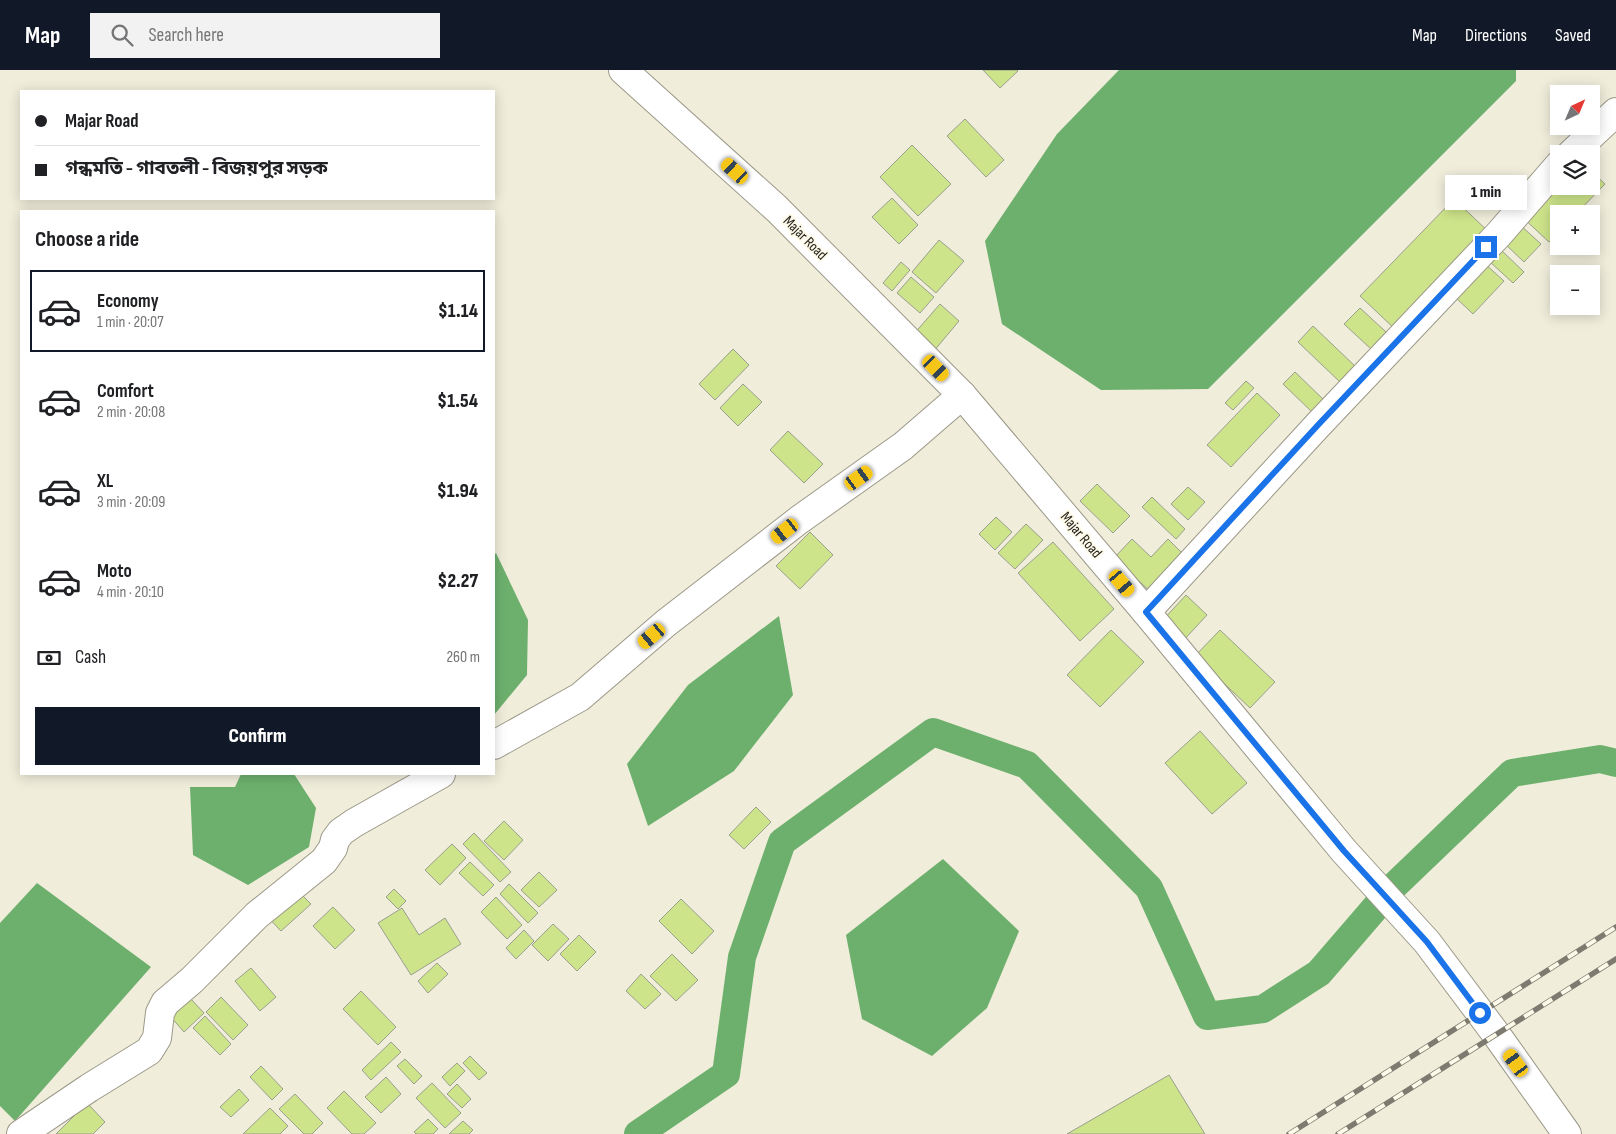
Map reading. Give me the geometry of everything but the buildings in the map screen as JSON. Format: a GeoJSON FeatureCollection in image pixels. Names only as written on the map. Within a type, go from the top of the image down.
{"type":"FeatureCollection","features":[{"type":"Feature","properties":{"kind":"main road","name":"Majar Road"},"geometry":{"type":"LineString","coordinates":[[623,70],[777,209],[962,394],[1344,851],[1427,942],[1568,1134]]}},
{"type":"Feature","properties":{"kind":"main road"},"geometry":{"type":"LineString","coordinates":[[1581,145],[1616,112]]}},
{"type":"Feature","properties":{"kind":"main road"},"geometry":{"type":"LineString","coordinates":[[1146,612],[1325,418],[1499,234],[1550,175]]}},
{"type":"Feature","properties":{"kind":"main road"},"geometry":{"type":"LineString","coordinates":[[495,744],[580,697],[666,623],[800,520],[903,446],[962,394]]}},
{"type":"Feature","properties":{"kind":"main road"},"geometry":{"type":"LineString","coordinates":[[21,1134],[149,1051],[157,1038],[160,1013],[165,1003],[192,980],[257,915],[324,860],[333,848],[335,840],[342,832],[354,822],[440,775]]}},
{"type":"Feature","properties":{"kind":"shaded area"},"geometry":{"type":"Polygon","coordinates":[[[1119,70],[1516,70],[1516,81],[1208,389],[1101,390],[1002,324],[985,241],[1057,134],[1119,70]]]}},
{"type":"Feature","properties":{"kind":"shaded area"},"geometry":{"type":"Polygon","coordinates":[[[495,554],[528,620],[527,675],[495,714],[495,554]]]}},
{"type":"Feature","properties":{"kind":"shaded area"},"geometry":{"type":"Polygon","coordinates":[[[779,616],[793,695],[734,771],[648,826],[627,764],[688,685],[779,616]]]}},
{"type":"Feature","properties":{"kind":"shaded area"},"geometry":{"type":"Polygon","coordinates":[[[241,775],[295,775],[316,808],[309,847],[248,885],[193,855],[190,787],[235,787],[241,775]]]}},
{"type":"Feature","properties":{"kind":"shaded area"},"geometry":{"type":"Polygon","coordinates":[[[943,859],[1019,931],[987,1008],[932,1056],[862,1019],[846,935],[943,859]]]}},
{"type":"Feature","properties":{"kind":"shaded area"},"geometry":{"type":"Polygon","coordinates":[[[37,883],[151,967],[15,1121],[0,1106],[0,923],[37,883]]]}},
{"type":"Feature","properties":{"kind":"waterway"},"geometry":{"type":"LineString","coordinates":[[638,1134],[726,1074],[742,957],[782,842],[933,732],[1027,765],[1149,888],[1207,1016],[1263,1009],[1319,973],[1394,886],[1512,773],[1600,759],[1616,763]]}},
{"type":"Feature","properties":{"kind":"railway"},"geometry":{"type":"LineString","coordinates":[[1289,1134],[1616,927]]}},
{"type":"Feature","properties":{"kind":"railway"},"geometry":{"type":"LineString","coordinates":[[1338,1134],[1616,959]]}},
{"type":"Feature","properties":{"kind":"route"},"geometry":{"type":"LineString","coordinates":[[1480,1013],[1427,942],[1344,851],[1146,612],[1318,425],[1486,247]]}}]}
